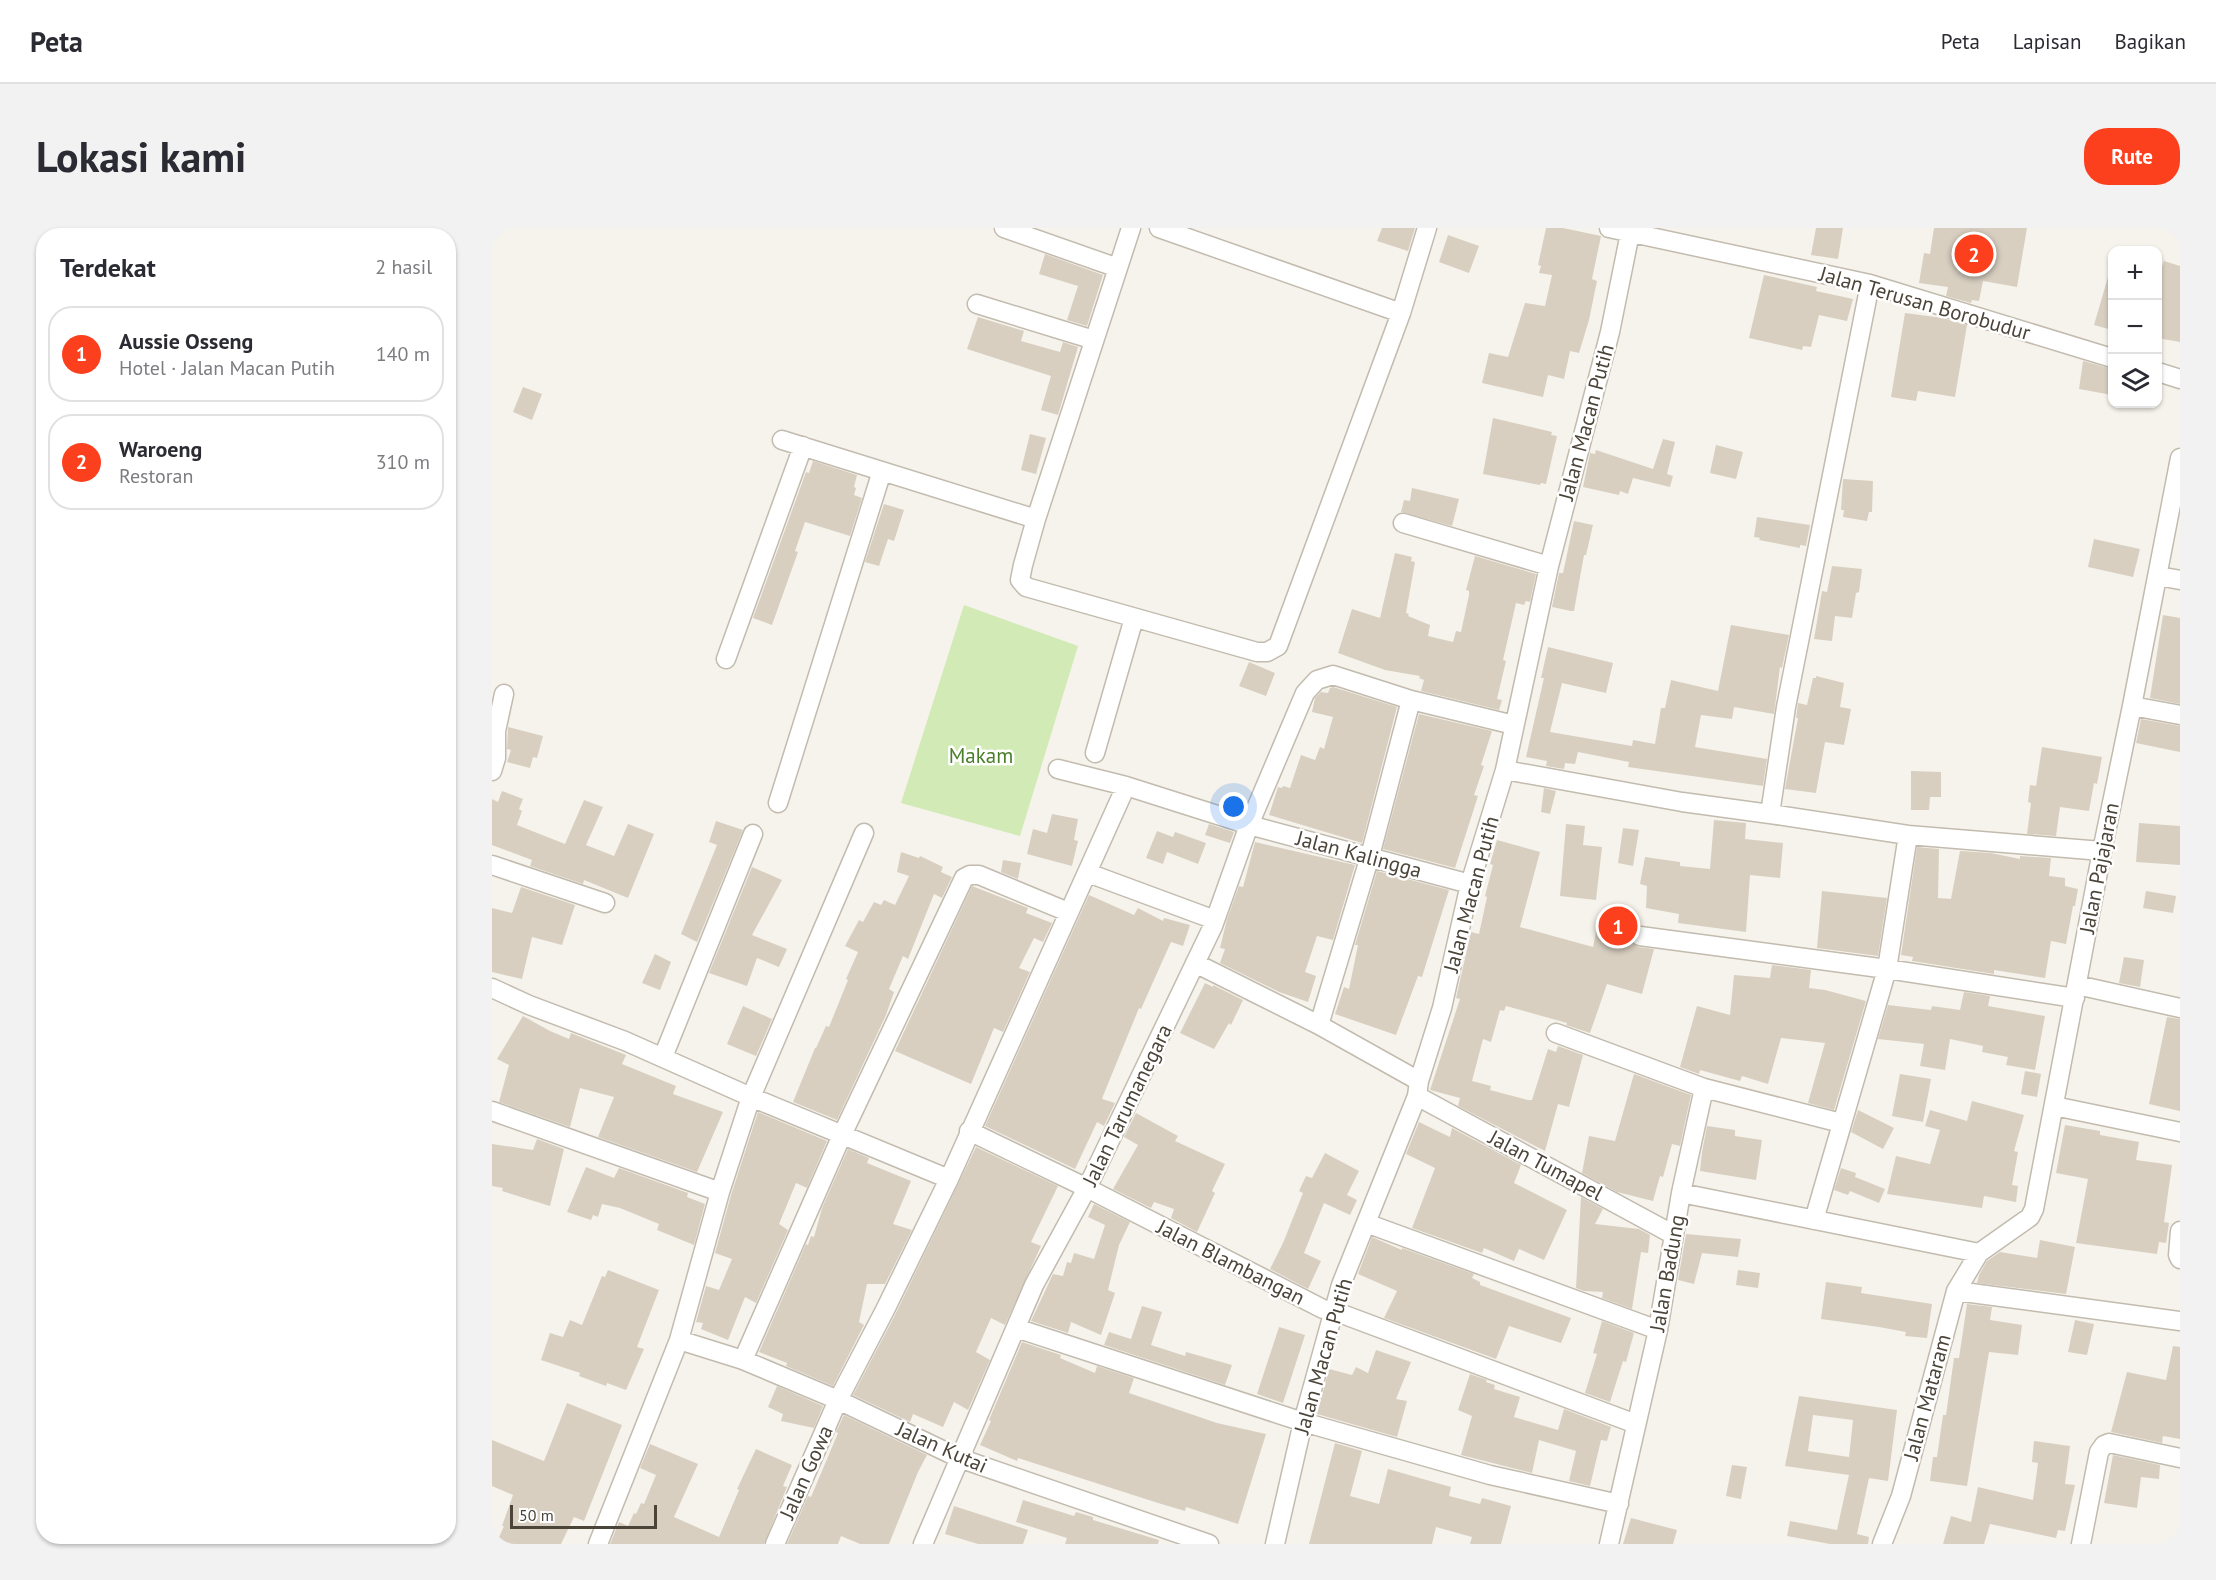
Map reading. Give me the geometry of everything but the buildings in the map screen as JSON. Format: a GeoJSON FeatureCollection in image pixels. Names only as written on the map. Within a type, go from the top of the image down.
{"type":"FeatureCollection","features":[{"type":"Feature","properties":{"kind":"street"},"geometry":{"type":"LineString","coordinates":[[1004,228],[1118,268]]}},
{"type":"Feature","properties":{"kind":"street"},"geometry":{"type":"LineString","coordinates":[[1131,228],[1036,519],[1020,580],[1026,587],[1257,652],[1267,652],[1278,645],[1401,313],[1426,228]]}},
{"type":"Feature","properties":{"kind":"street"},"geometry":{"type":"LineString","coordinates":[[1159,228],[1401,313]]}},
{"type":"Feature","properties":{"kind":"street","name":"Jalan Terusan Borobudur"},"geometry":{"type":"LineString","coordinates":[[1609,228],[1631,230],[1870,284],[2108,357]]}},
{"type":"Feature","properties":{"kind":"street","name":"Jalan Macan Putih"},"geometry":{"type":"LineString","coordinates":[[1275,1544],[1303,1422],[1341,1285],[1418,1089],[1442,1008],[1470,884],[1505,770],[1549,566],[1610,332],[1631,230]]}},
{"type":"Feature","properties":{"kind":"street"},"geometry":{"type":"LineString","coordinates":[[1770,814],[1786,707],[1870,284]]}},
{"type":"Feature","properties":{"kind":"street"},"geometry":{"type":"LineString","coordinates":[[977,304],[1094,340]]}},
{"type":"Feature","properties":{"kind":"street"},"geometry":{"type":"LineString","coordinates":[[2162,374],[2180,379]]}},
{"type":"Feature","properties":{"kind":"street"},"geometry":{"type":"LineString","coordinates":[[782,440],[1036,519]]}},
{"type":"Feature","properties":{"kind":"street"},"geometry":{"type":"LineString","coordinates":[[726,659],[803,446]]}},
{"type":"Feature","properties":{"kind":"street","name":"Jalan Pajajaran"},"geometry":{"type":"LineString","coordinates":[[1979,1253],[2030,1217],[2034,1209],[2180,458]]}},
{"type":"Feature","properties":{"kind":"street"},"geometry":{"type":"LineString","coordinates":[[778,803],[882,471]]}},
{"type":"Feature","properties":{"kind":"street"},"geometry":{"type":"LineString","coordinates":[[1403,523],[1549,566]]}},
{"type":"Feature","properties":{"kind":"street"},"geometry":{"type":"LineString","coordinates":[[2158,576],[2180,580]]}},
{"type":"Feature","properties":{"kind":"street"},"geometry":{"type":"LineString","coordinates":[[1095,753],[1134,618]]}},
{"type":"Feature","properties":{"kind":"street","name":"Jalan Tarumanegara"},"geometry":{"type":"LineString","coordinates":[[929,1542],[959,1458],[1034,1285],[1087,1188],[1215,921],[1249,825],[1305,693],[1317,680],[1333,675],[1411,700]]}},
{"type":"Feature","properties":{"kind":"street"},"geometry":{"type":"LineString","coordinates":[[492,771],[496,758],[496,731],[504,694]]}},
{"type":"Feature","properties":{"kind":"street"},"geometry":{"type":"LineString","coordinates":[[1319,1025],[1370,856],[1411,700],[1514,725]]}},
{"type":"Feature","properties":{"kind":"street"},"geometry":{"type":"LineString","coordinates":[[2132,706],[2180,715]]}},
{"type":"Feature","properties":{"kind":"street","name":"Jalan Kalingga"},"geometry":{"type":"LineString","coordinates":[[1058,769],[1126,786],[1249,825],[1470,884]]}},
{"type":"Feature","properties":{"kind":"street"},"geometry":{"type":"LineString","coordinates":[[1505,770],[1682,802],[1908,836],[2102,851]]}},
{"type":"Feature","properties":{"kind":"street","name":"Jalan Gowa"},"geometry":{"type":"LineString","coordinates":[[775,1544],[838,1400],[949,1179],[1126,786]]}},
{"type":"Feature","properties":{"kind":"street"},"geometry":{"type":"LineString","coordinates":[[598,1544],[679,1340],[720,1192],[751,1097],[864,832]]}},
{"type":"Feature","properties":{"kind":"street"},"geometry":{"type":"LineString","coordinates":[[663,1057],[753,834]]}},
{"type":"Feature","properties":{"kind":"street"},"geometry":{"type":"LineString","coordinates":[[1814,1220],[1887,969],[1908,836]]}},
{"type":"Feature","properties":{"kind":"street"},"geometry":{"type":"LineString","coordinates":[[492,865],[605,903]]}},
{"type":"Feature","properties":{"kind":"street"},"geometry":{"type":"LineString","coordinates":[[1088,873],[1215,921]]}},
{"type":"Feature","properties":{"kind":"street"},"geometry":{"type":"LineString","coordinates":[[743,1360],[842,1135],[964,878],[979,875],[1068,912]]}},
{"type":"Feature","properties":{"kind":"street"},"geometry":{"type":"LineString","coordinates":[[1640,936],[2076,992],[2180,1008]]}},
{"type":"Feature","properties":{"kind":"street","name":"Jalan Tumapel"},"geometry":{"type":"LineString","coordinates":[[1195,963],[1319,1025],[1418,1089],[1674,1235]]}},
{"type":"Feature","properties":{"kind":"street"},"geometry":{"type":"LineString","coordinates":[[492,988],[529,1005],[663,1057],[751,1097],[949,1179]]}},
{"type":"Feature","properties":{"kind":"street"},"geometry":{"type":"LineString","coordinates":[[1556,1033],[1704,1088],[1841,1123]]}},
{"type":"Feature","properties":{"kind":"street"},"geometry":{"type":"LineString","coordinates":[[1681,1194],[1704,1088]]}},
{"type":"Feature","properties":{"kind":"street"},"geometry":{"type":"LineString","coordinates":[[2054,1106],[2180,1132]]}},
{"type":"Feature","properties":{"kind":"street"},"geometry":{"type":"LineString","coordinates":[[492,1111],[720,1192]]}},
{"type":"Feature","properties":{"kind":"street","name":"Jalan Blambangan"},"geometry":{"type":"LineString","coordinates":[[969,1131],[1087,1188],[1323,1309],[1334,1311],[1636,1424]]}},
{"type":"Feature","properties":{"kind":"street","name":"Jalan Badung"},"geometry":{"type":"LineString","coordinates":[[1609,1544],[1658,1330],[1681,1194],[1979,1253]]}},
{"type":"Feature","properties":{"kind":"street"},"geometry":{"type":"LineString","coordinates":[[1366,1223],[1658,1330]]}},
{"type":"Feature","properties":{"kind":"street"},"geometry":{"type":"LineString","coordinates":[[2180,1231],[2178,1255],[2180,1258]]}},
{"type":"Feature","properties":{"kind":"street","name":"Jalan Mataram"},"geometry":{"type":"LineString","coordinates":[[1882,1544],[1901,1496],[1956,1291],[1979,1253]]}},
{"type":"Feature","properties":{"kind":"street"},"geometry":{"type":"LineString","coordinates":[[1956,1291],[2180,1321]]}},
{"type":"Feature","properties":{"kind":"street"},"geometry":{"type":"LineString","coordinates":[[1016,1328],[1303,1422],[1490,1475],[1618,1504]]}},
{"type":"Feature","properties":{"kind":"street","name":"Jalan Kutai"},"geometry":{"type":"LineString","coordinates":[[679,1340],[743,1360],[838,1400],[959,1458],[1209,1544]]}},
{"type":"Feature","properties":{"kind":"street"},"geometry":{"type":"LineString","coordinates":[[2081,1544],[2099,1452],[2104,1445],[2109,1443],[2180,1458]]}},
{"type":"Feature","properties":{"kind":"green space","name":"Makam"},"geometry":{"type":"Polygon","coordinates":[[[964,605],[1078,646],[1020,836],[901,803],[964,605]]]}},
{"type":"Feature","properties":{"kind":"place","name":"Waroeng"},"geometry":{"type":"Point","coordinates":[1974,254]}},
{"type":"Feature","properties":{"kind":"place","name":"Aussie Osseng"},"geometry":{"type":"Point","coordinates":[1618,926]}}]}
